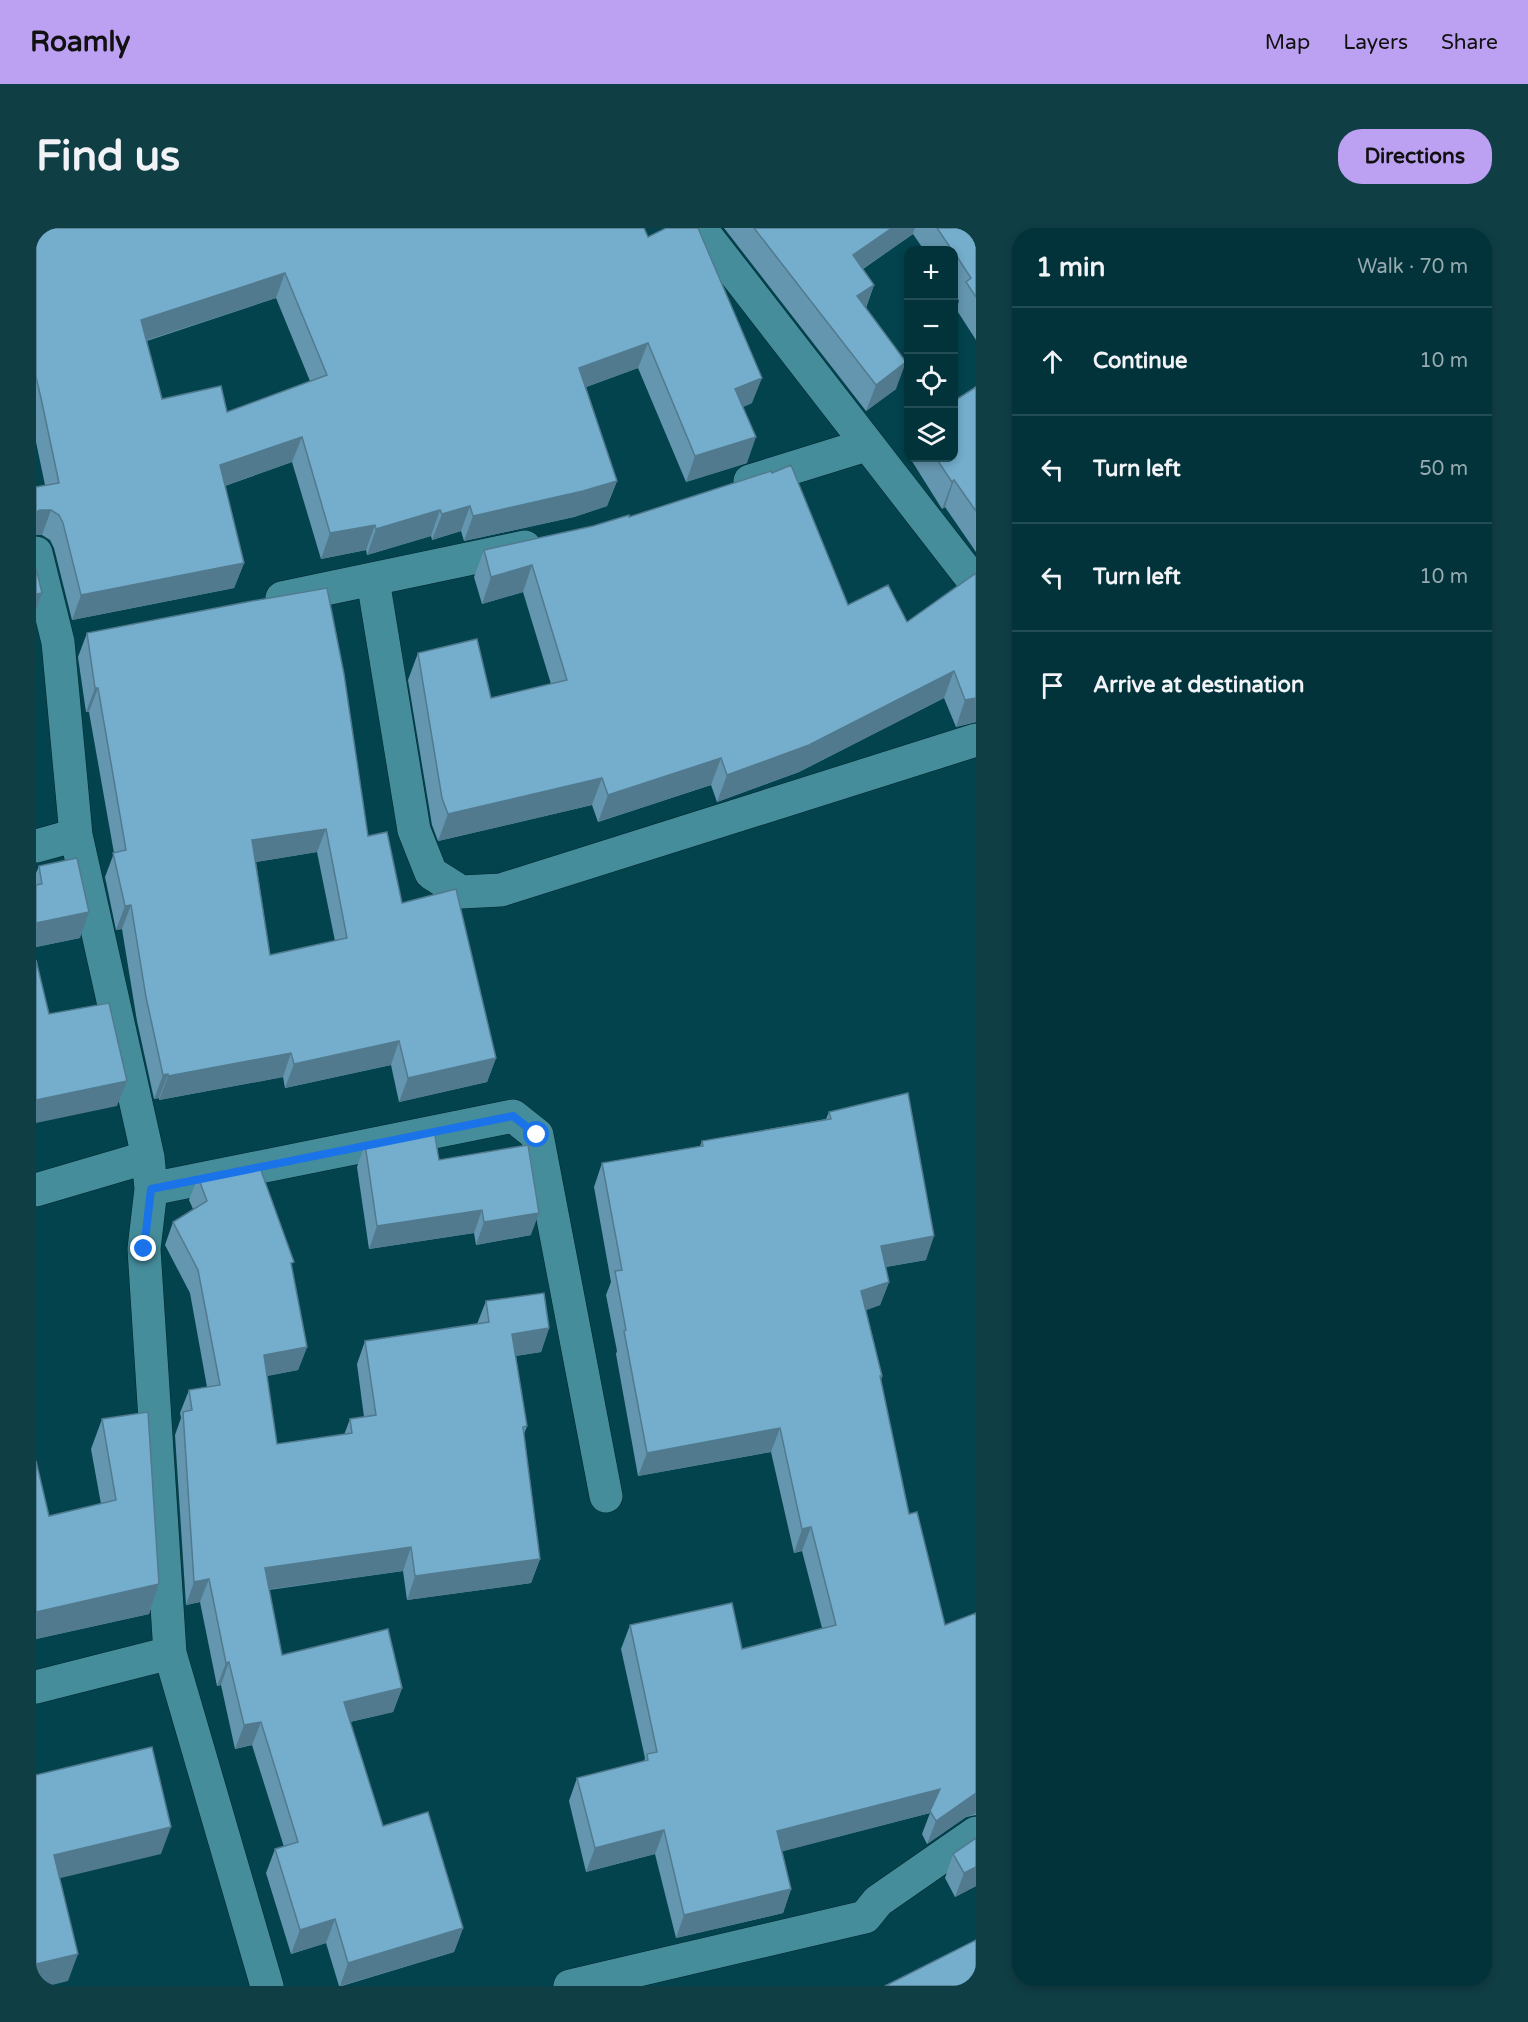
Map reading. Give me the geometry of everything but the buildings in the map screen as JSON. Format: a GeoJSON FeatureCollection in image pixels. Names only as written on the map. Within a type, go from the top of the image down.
{"type":"FeatureCollection","features":[{"type":"Feature","properties":{"kind":"street"},"geometry":{"type":"LineString","coordinates":[[700,228],[976,584]]}},
{"type":"Feature","properties":{"kind":"street"},"geometry":{"type":"LineString","coordinates":[[723,490],[866,445]]}},
{"type":"Feature","properties":{"kind":"street"},"geometry":{"type":"LineString","coordinates":[[256,603],[556,540]]}},
{"type":"Feature","properties":{"kind":"street"},"geometry":{"type":"LineString","coordinates":[[36,553],[58,642],[76,835],[148,1157],[151,1189],[144,1249],[170,1653],[267,1986]]}},
{"type":"Feature","properties":{"kind":"street"},"geometry":{"type":"LineString","coordinates":[[373,580],[414,830],[431,873],[461,892],[501,890],[976,740]]}},
{"type":"Feature","properties":{"kind":"street"},"geometry":{"type":"LineString","coordinates":[[36,846],[76,835]]}},
{"type":"Feature","properties":{"kind":"street"},"geometry":{"type":"LineString","coordinates":[[151,1189],[513,1116],[537,1135],[606,1496]]}},
{"type":"Feature","properties":{"kind":"street"},"geometry":{"type":"LineString","coordinates":[[36,1190],[148,1157]]}},
{"type":"Feature","properties":{"kind":"street"},"geometry":{"type":"LineString","coordinates":[[36,1686],[170,1653]]}},
{"type":"Feature","properties":{"kind":"street"},"geometry":{"type":"LineString","coordinates":[[570,1986],[865,1917],[878,1900],[976,1833]]}},
{"type":"Feature","properties":{"kind":"route"},"geometry":{"type":"LineString","coordinates":[[144,1249],[151,1189],[513,1116],[537,1135]]}}]}
